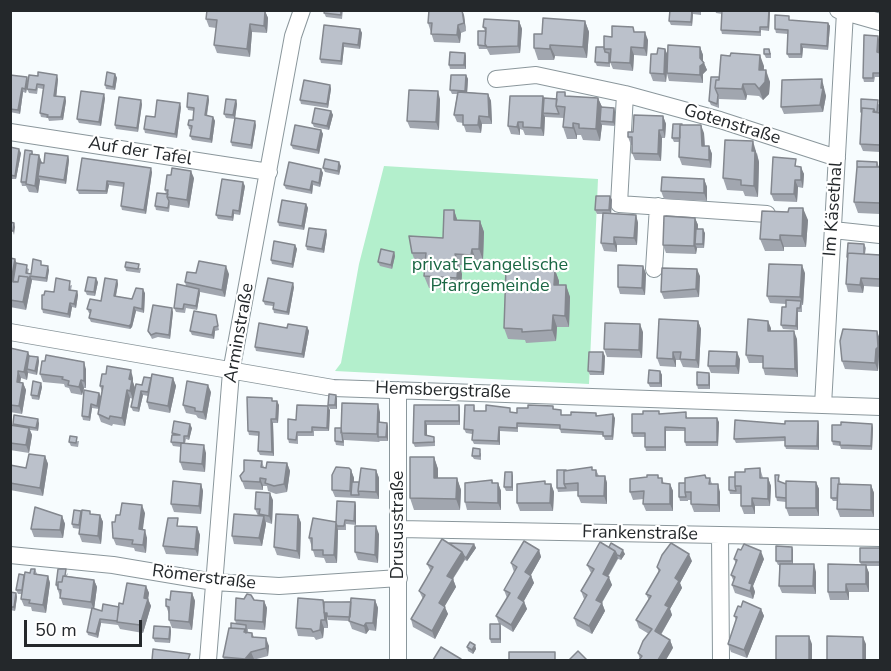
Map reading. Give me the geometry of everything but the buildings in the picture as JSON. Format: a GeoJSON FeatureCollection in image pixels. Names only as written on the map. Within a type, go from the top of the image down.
{"type":"FeatureCollection","features":[{"type":"Feature","properties":{"kind":"street","name":"Arminstraße"},"geometry":{"type":"LineString","coordinates":[[208,660],[231,372],[293,36],[302,10]]}},
{"type":"Feature","properties":{"kind":"street"},"geometry":{"type":"LineString","coordinates":[[842,11],[880,22]]}},
{"type":"Feature","properties":{"kind":"street","name":"Im Käsethal"},"geometry":{"type":"LineString","coordinates":[[823,405],[837,158],[842,11]]}},
{"type":"Feature","properties":{"kind":"street","name":"Gotenstraße"},"geometry":{"type":"LineString","coordinates":[[496,79],[536,75],[625,94],[720,120],[837,158]]}},
{"type":"Feature","properties":{"kind":"street"},"geometry":{"type":"LineString","coordinates":[[625,94],[619,204],[767,214]]}},
{"type":"Feature","properties":{"kind":"street","name":"Auf der Tafel"},"geometry":{"type":"LineString","coordinates":[[10,132],[268,172]]}},
{"type":"Feature","properties":{"kind":"street"},"geometry":{"type":"LineString","coordinates":[[654,269],[658,206]]}},
{"type":"Feature","properties":{"kind":"street"},"geometry":{"type":"LineString","coordinates":[[833,230],[880,235]]}},
{"type":"Feature","properties":{"kind":"street","name":"Hemsbergstraße"},"geometry":{"type":"LineString","coordinates":[[10,332],[333,388],[880,407]]}},
{"type":"Feature","properties":{"kind":"street","name":"Drususstraße"},"geometry":{"type":"LineString","coordinates":[[398,390],[398,660]]}},
{"type":"Feature","properties":{"kind":"street","name":"Frankenstraße"},"geometry":{"type":"LineString","coordinates":[[399,529],[880,538]]}},
{"type":"Feature","properties":{"kind":"street"},"geometry":{"type":"LineString","coordinates":[[720,535],[721,660]]}},
{"type":"Feature","properties":{"kind":"street","name":"Römerstraße"},"geometry":{"type":"LineString","coordinates":[[10,555],[113,565],[214,582],[279,586],[399,578]]}},
{"type":"Feature","properties":{"kind":"green space","name":"privat Evangelische Pfarrgemeinde"},"geometry":{"type":"Polygon","coordinates":[[[384,166],[598,179],[589,384],[335,371],[341,363],[359,264],[384,166]]]}}]}
